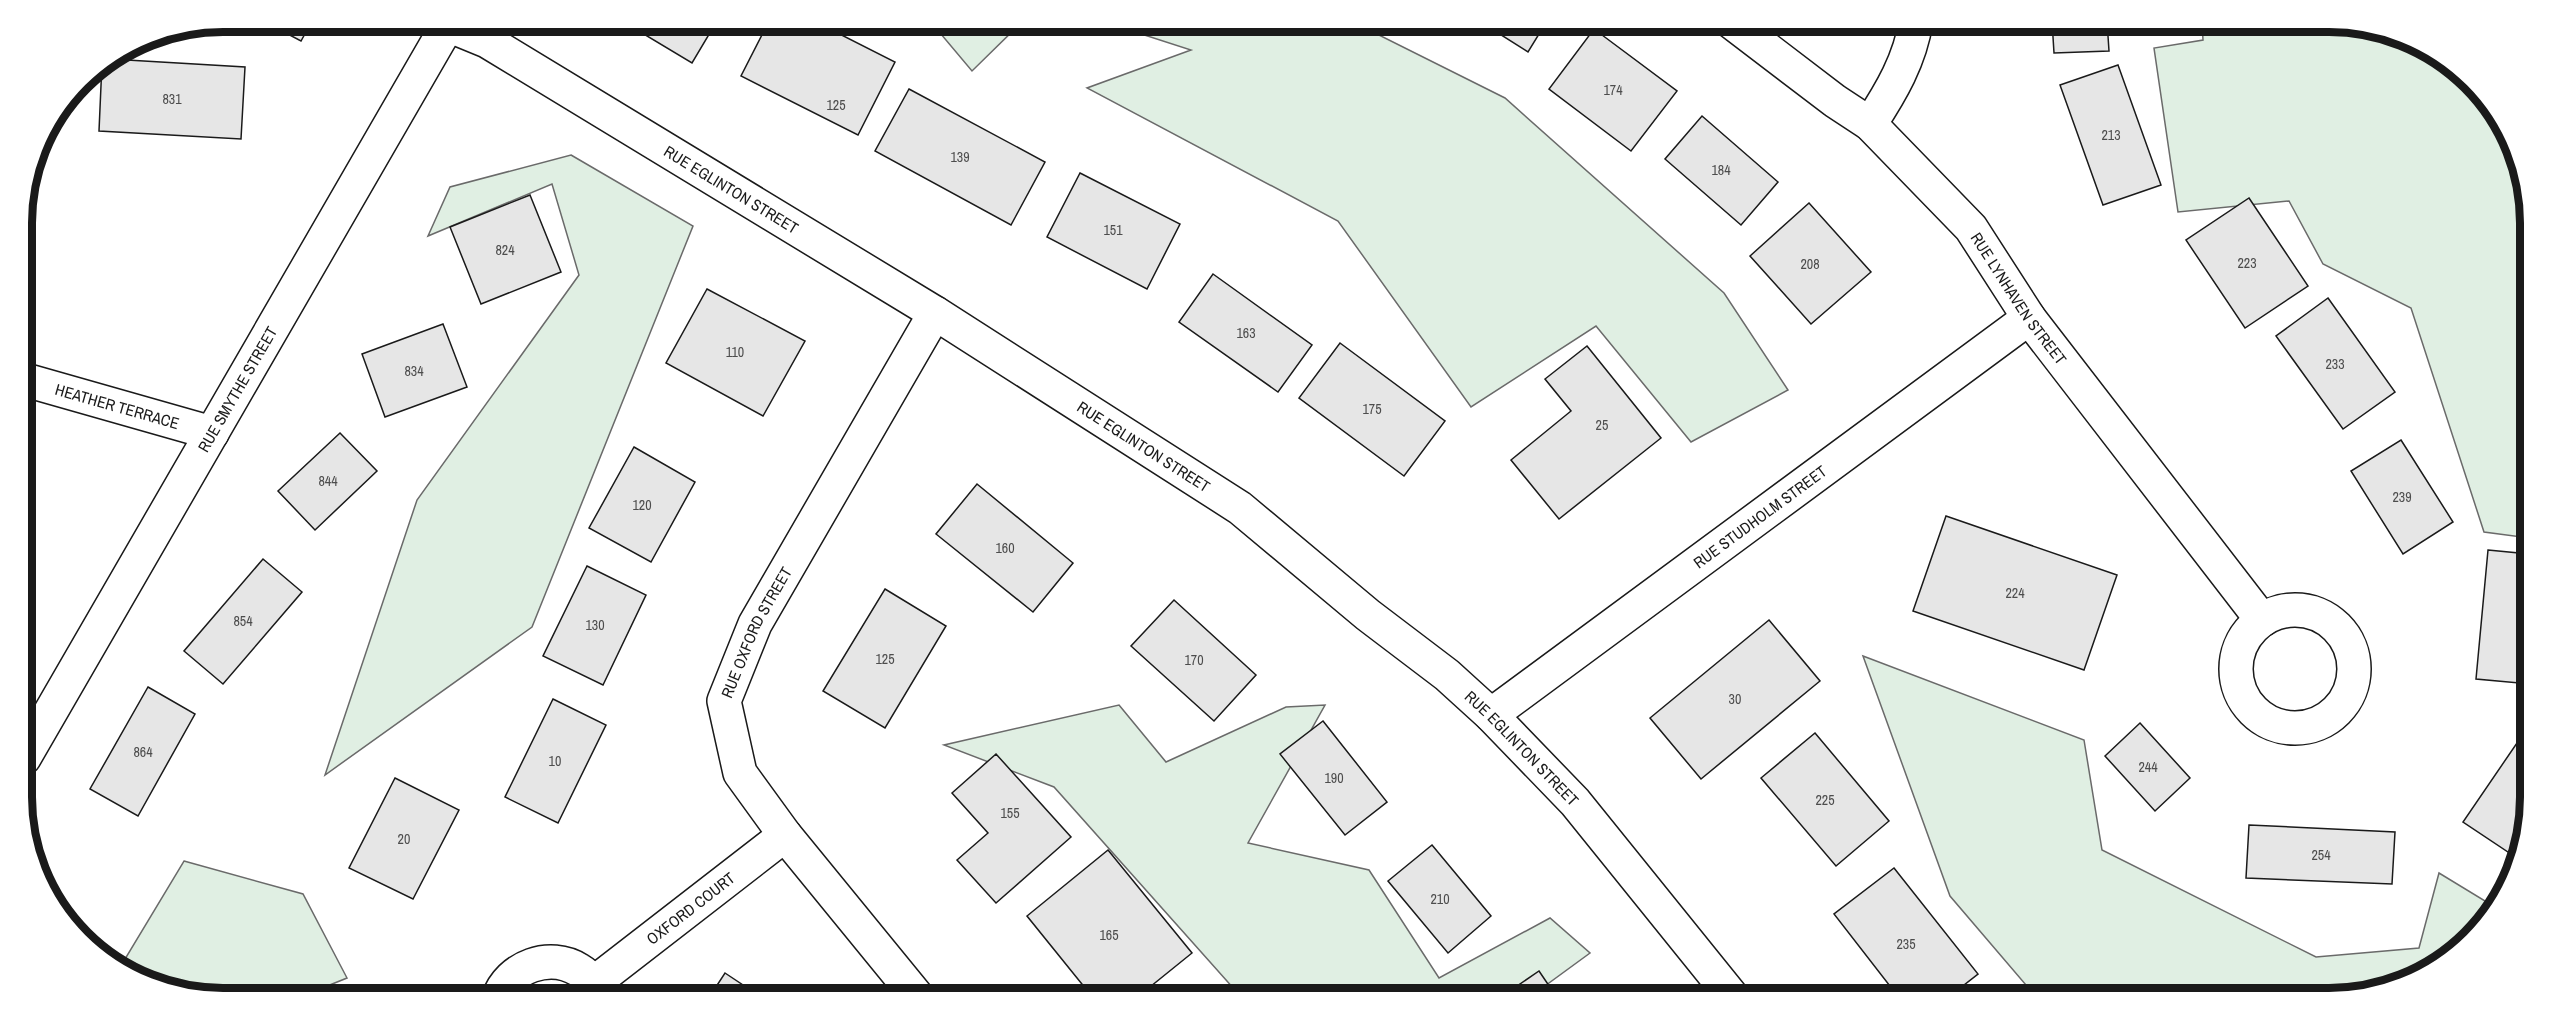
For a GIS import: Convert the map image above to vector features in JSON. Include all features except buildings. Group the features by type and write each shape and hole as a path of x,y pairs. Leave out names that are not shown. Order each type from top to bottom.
{"street":[{"name":"RUE SMYTHE STREET","path":"32,744 444,32"},
{"name":"RUE EGLINTON STREET","path":"469,32 487,40 935,313 1240,508 1368,615 1447,675 1491,715 1575,802 1725,988"},
{"name":"RUE LYNHAVEN STREET","path":"1744,32 1835,101 1870,124 1971,228 2029,318 2262,620"},
{"path":"1870,124 1897,82 1914,32"},
{"name":"RUE OXFORD STREET","path":"910,988 785,835 740,774 724,701 755,624 935,313"},
{"name":"RUE STUDHOLM STREET","path":"1491,715 2029,318"},
{"name":"HEATHER TERRACE","path":"32,382 212,433"},
{"name":"OXFORD COURT","path":"603,988 785,835"},
{"name":"OXFORD COURT","path":"504,988 511,977 527,966 545,962 564,963 580,971 596,988"}],"green space":[{"path":"939,32 1012,32 972,71"},
{"path":"1135,32 1373,32 1505,98 1724,293 1788,390 1691,442 1596,326 1471,407 1338,221 1087,88 1191,50"},
{"path":"2203,32 2341,32 2365,35 2413,51 2434,64 2472,97 2487,117 2500,138 2513,173 2520,223 2520,537 2484,532 2411,308 2323,264 2289,201 2178,212 2154,48 2203,40"},
{"path":"571,155 693,226 532,627 325,775 417,500 579,275 552,184 428,236 450,187"},
{"path":"1863,656 2084,740 2102,850 2316,957 2419,948 2439,873 2487,902 2472,923 2445,949 2413,969 2365,985 2341,988 2029,988 1950,896"},
{"path":"1119,705 1166,762 1286,707 1325,705 1248,843 1369,870 1439,978 1550,918 1590,953 1542,988 1233,988 1054,787 944,745"},
{"path":"184,861 303,894 347,978 322,988 198,987 161,978 124,960"}]}
